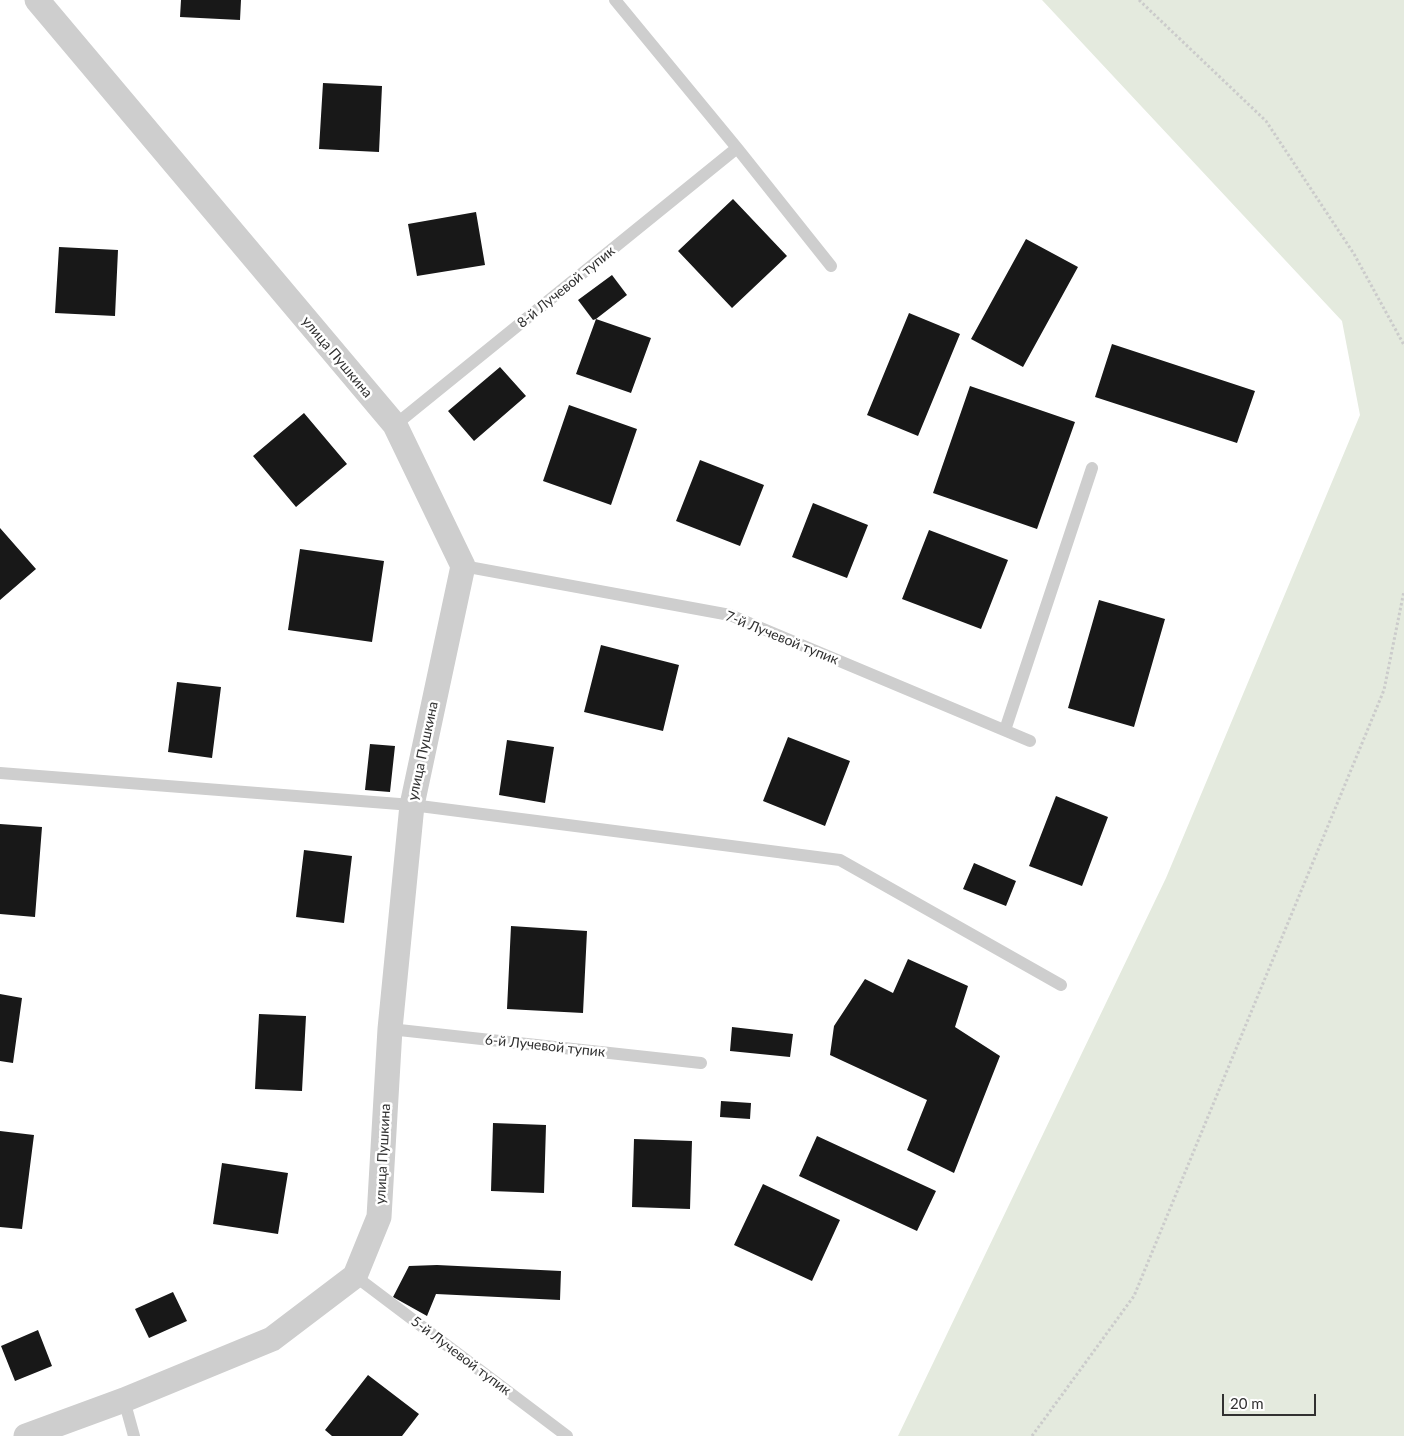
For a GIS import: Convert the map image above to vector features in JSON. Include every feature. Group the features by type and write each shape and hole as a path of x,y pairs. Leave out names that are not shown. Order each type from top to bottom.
{"street":[{"name":"улица Пушкина","path":"37,0 395,425 463,566 412,805 390,1028 379,1217 355,1276"},
{"path":"26,1436 124,1400 272,1339 355,1276"}],"lane":[{"path":"615,0 831,266"},
{"name":"8-й Лучевой тупик","path":"395,425 737,148"},
{"path":"1005,730 1092,468"},
{"name":"7-й Лучевой тупик","path":"463,566 730,615 1030,741"},
{"path":"0,773 412,805 840,860 1061,985"},
{"name":"6-й Лучевой тупик","path":"390,1028 701,1063"},
{"name":"5-й Лучевой тупик","path":"355,1276 567,1436"},
{"path":"124,1400 134,1436"}],"path":[{"path":"1139,0 1266,121 1354,254 1404,345"},
{"path":"1032,1436 1134,1296 1384,690 1404,591"}],"shaded area":[{"path":"1042,0 1404,0 1404,1436 898,1436 1166,878 1360,415 1342,321"}],"building":[{"path":"181,0 241,0 240,20 180,17"},
{"path":"323,83 382,86 379,152 319,149"},
{"path":"733,199 787,256 732,308 678,251"},
{"path":"476,212 485,265 417,276 408,224"},
{"path":"1026,239 1078,267 1023,367 971,339"},
{"path":"59,247 118,250 115,316 55,313"},
{"path":"612,275 627,295 593,320 578,300"},
{"path":"909,313 960,334 918,436 867,415"},
{"path":"596,319 651,338 631,393 576,374"},
{"path":"1112,344 1255,391 1237,443 1095,397"},
{"path":"500,367 526,396 474,441 448,411"},
{"path":"970,386 1075,422 1037,529 933,493"},
{"path":"569,405 637,429 611,505 543,481"},
{"path":"304,413 347,464 296,507 253,456"},
{"path":"700,460 764,485 740,546 676,521"},
{"path":"813,503 868,525 847,578 792,557"},
{"path":"0,528 36,569 0,600"},
{"path":"929,530 1008,560 981,629 902,599"},
{"path":"300,549 384,561 372,642 288,630"},
{"path":"1099,600 1165,619 1134,727 1068,708"},
{"path":"601,645 679,665 663,731 584,712"},
{"path":"177,682 221,687 212,758 168,752"},
{"path":"788,737 850,761 825,826 763,801"},
{"path":"507,740 554,747 545,803 499,795"},
{"path":"370,744 395,746 390,792 365,790"},
{"path":"1056,796 1108,817 1082,886 1029,866"},
{"path":"0,824 42,827 35,917 0,914"},
{"path":"304,850 352,856 344,923 296,917"},
{"path":"974,863 1016,881 1006,906 963,889"},
{"path":"511,926 587,931 583,1013 507,1009"},
{"path":"908,959 968,986 955,1027 1000,1056 954,1173 907,1150 927,1100 830,1055 834,1026 865,979 893,993"},
{"path":"0,994 22,998 13,1063 0,1061"},
{"path":"259,1014 306,1016 302,1091 255,1089"},
{"path":"732,1027 793,1034 790,1057 730,1051"},
{"path":"721,1101 751,1103 750,1119 720,1117"},
{"path":"493,1123 546,1125 544,1193 491,1191"},
{"path":"0,1131 34,1135 22,1229 0,1227"},
{"path":"817,1136 936,1191 917,1231 799,1176"},
{"path":"634,1139 692,1141 690,1209 632,1207"},
{"path":"222,1163 288,1173 278,1234 213,1224"},
{"path":"763,1184 840,1220 812,1281 734,1245"},
{"path":"437,1265 561,1271 560,1300 436,1294 427,1316 393,1297 409,1266"},
{"path":"173,1292 187,1321 149,1338 135,1309"},
{"path":"38,1330 52,1366 15,1381 1,1346"},
{"path":"368,1375 419,1414 402,1436 332,1436 325,1430"}]}
